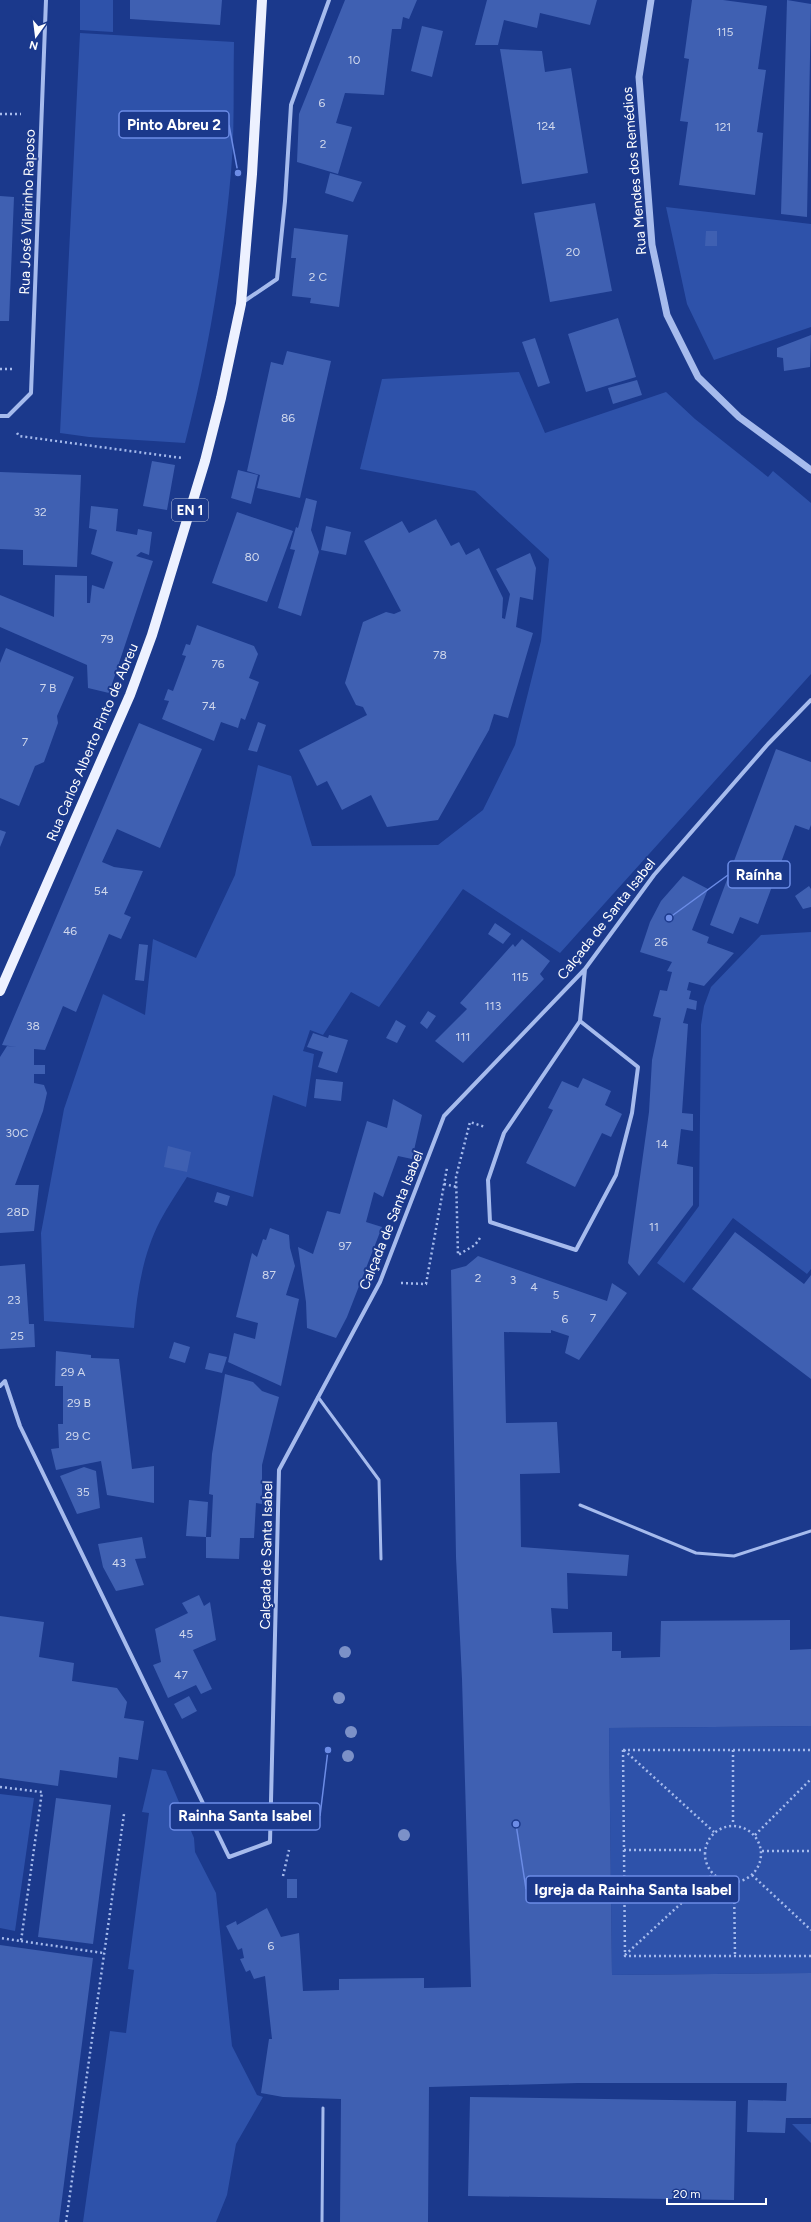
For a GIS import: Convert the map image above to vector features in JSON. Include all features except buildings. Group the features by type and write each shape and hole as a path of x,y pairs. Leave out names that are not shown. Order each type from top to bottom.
{"main road":[{"name":"Rua Carlos Alberto Pinto de Abreu","path":"0,990 142,662 200,476 221,398 241,304 252,174 262,0"}],"street":[{"name":"Rua José Vilarinho Raposo","path":"0,416 8,416 31,393 46,0"},
{"path":"241,304 277,279 285,201 291,104 329,0"},
{"name":"Rua Mendes dos Remédios","path":"651,0 639,77 652,245 666,315 698,377 739,417 811,470"},
{"name":"Calçada de Santa Isabel","path":"0,1386 5,1381 20,1426 229,1857 270,1842 279,1470 380,1282 444,1116 585,969 654,875 768,744 811,700"},
{"path":"580,1021 638,1067 632,1113 616,1176 576,1250 490,1222 488,1180 504,1133 580,1021 585,969"}],"lane":[{"path":"318,1397 379,1480 381,1559"},
{"path":"580,1505 696,1553 734,1556 811,1531"},
{"path":"322,2222 323,2108"}],"path":[{"path":"38,438 184,458"},
{"path":"470,1122 456,1177 458,1255 475,1245 490,1222"},
{"path":"380,1282 426,1284 444,1184 457,1187"},
{"path":"623,1750 811,1750"},
{"path":"623,1750 714,1832"},
{"path":"623,1750 625,1956"},
{"path":"733,1750 733,1825"},
{"path":"755,1835 811,1779"},
{"path":"0,1787 42,1792 21,1941"},
{"path":"66,2222 103,1952 124,1814"},
{"path":"733,1825 741,1826 755,1835 762,1851 761,1860 752,1875 744,1880 734,1882 719,1879 713,1874 706,1863 704,1850 707,1840 714,1832 719,1828 733,1825"},
{"path":"283,1876 289,1847"},
{"path":"624,1850 704,1850"},
{"path":"762,1851 811,1851"},
{"path":"625,1956 713,1874"},
{"path":"752,1875 811,1930"},
{"path":"734,1882 735,1956"},
{"path":"0,1938 103,1952"},
{"path":"625,1956 811,1956"}],"shaded area":[{"path":"80,0 113,0 113,32 80,30"},
{"path":"80,33 234,42 232,156 224,241 208,343 185,443 89,437 60,433"},
{"path":"666,207 811,224 811,327 714,360 687,304"},
{"path":"519,372 545,433 666,392 695,419 768,477 773,471 811,503 811,674 560,953 463,889 379,1007 351,992 323,1035 310,1030 303,1051 314,1054 306,1107 273,1095 253,1197 187,1177 160,1221 149,1247 139,1287 134,1328 44,1321 41,1233 64,1109 103,994 145,1015 153,939 196,958 235,875 258,765 291,776 312,846 438,845 483,810 515,745 541,641 549,559 475,491 360,469 382,379"},
{"path":"811,932 811,1269 807,1274 733,1218 684,1283 657,1263 699,1206 701,1025 704,1006 711,987 761,935"},
{"path":"811,1726 811,1973 612,1975 609,1728"},
{"path":"152,1769 166,1771 194,1838 195,1852 216,1893 232,2046 257,2095 263,2097 236,2144 227,2195 216,2222 83,2222 110,2031 126,2033 134,1970 128,1969 149,1813 142,1812"},
{"path":"0,1794 34,1798 15,1931 0,1928"},
{"path":"792,2124 811,2124 811,2143"}],"place":[{"name":"Pinto Abreu 2","path":"238,173"},
{"name":"Raínha","path":"669,918"},
{"name":"Rainha Santa Isabel","path":"328,1750"},
{"name":"Igreja da Rainha Santa Isabel","path":"516,1824"}]}
